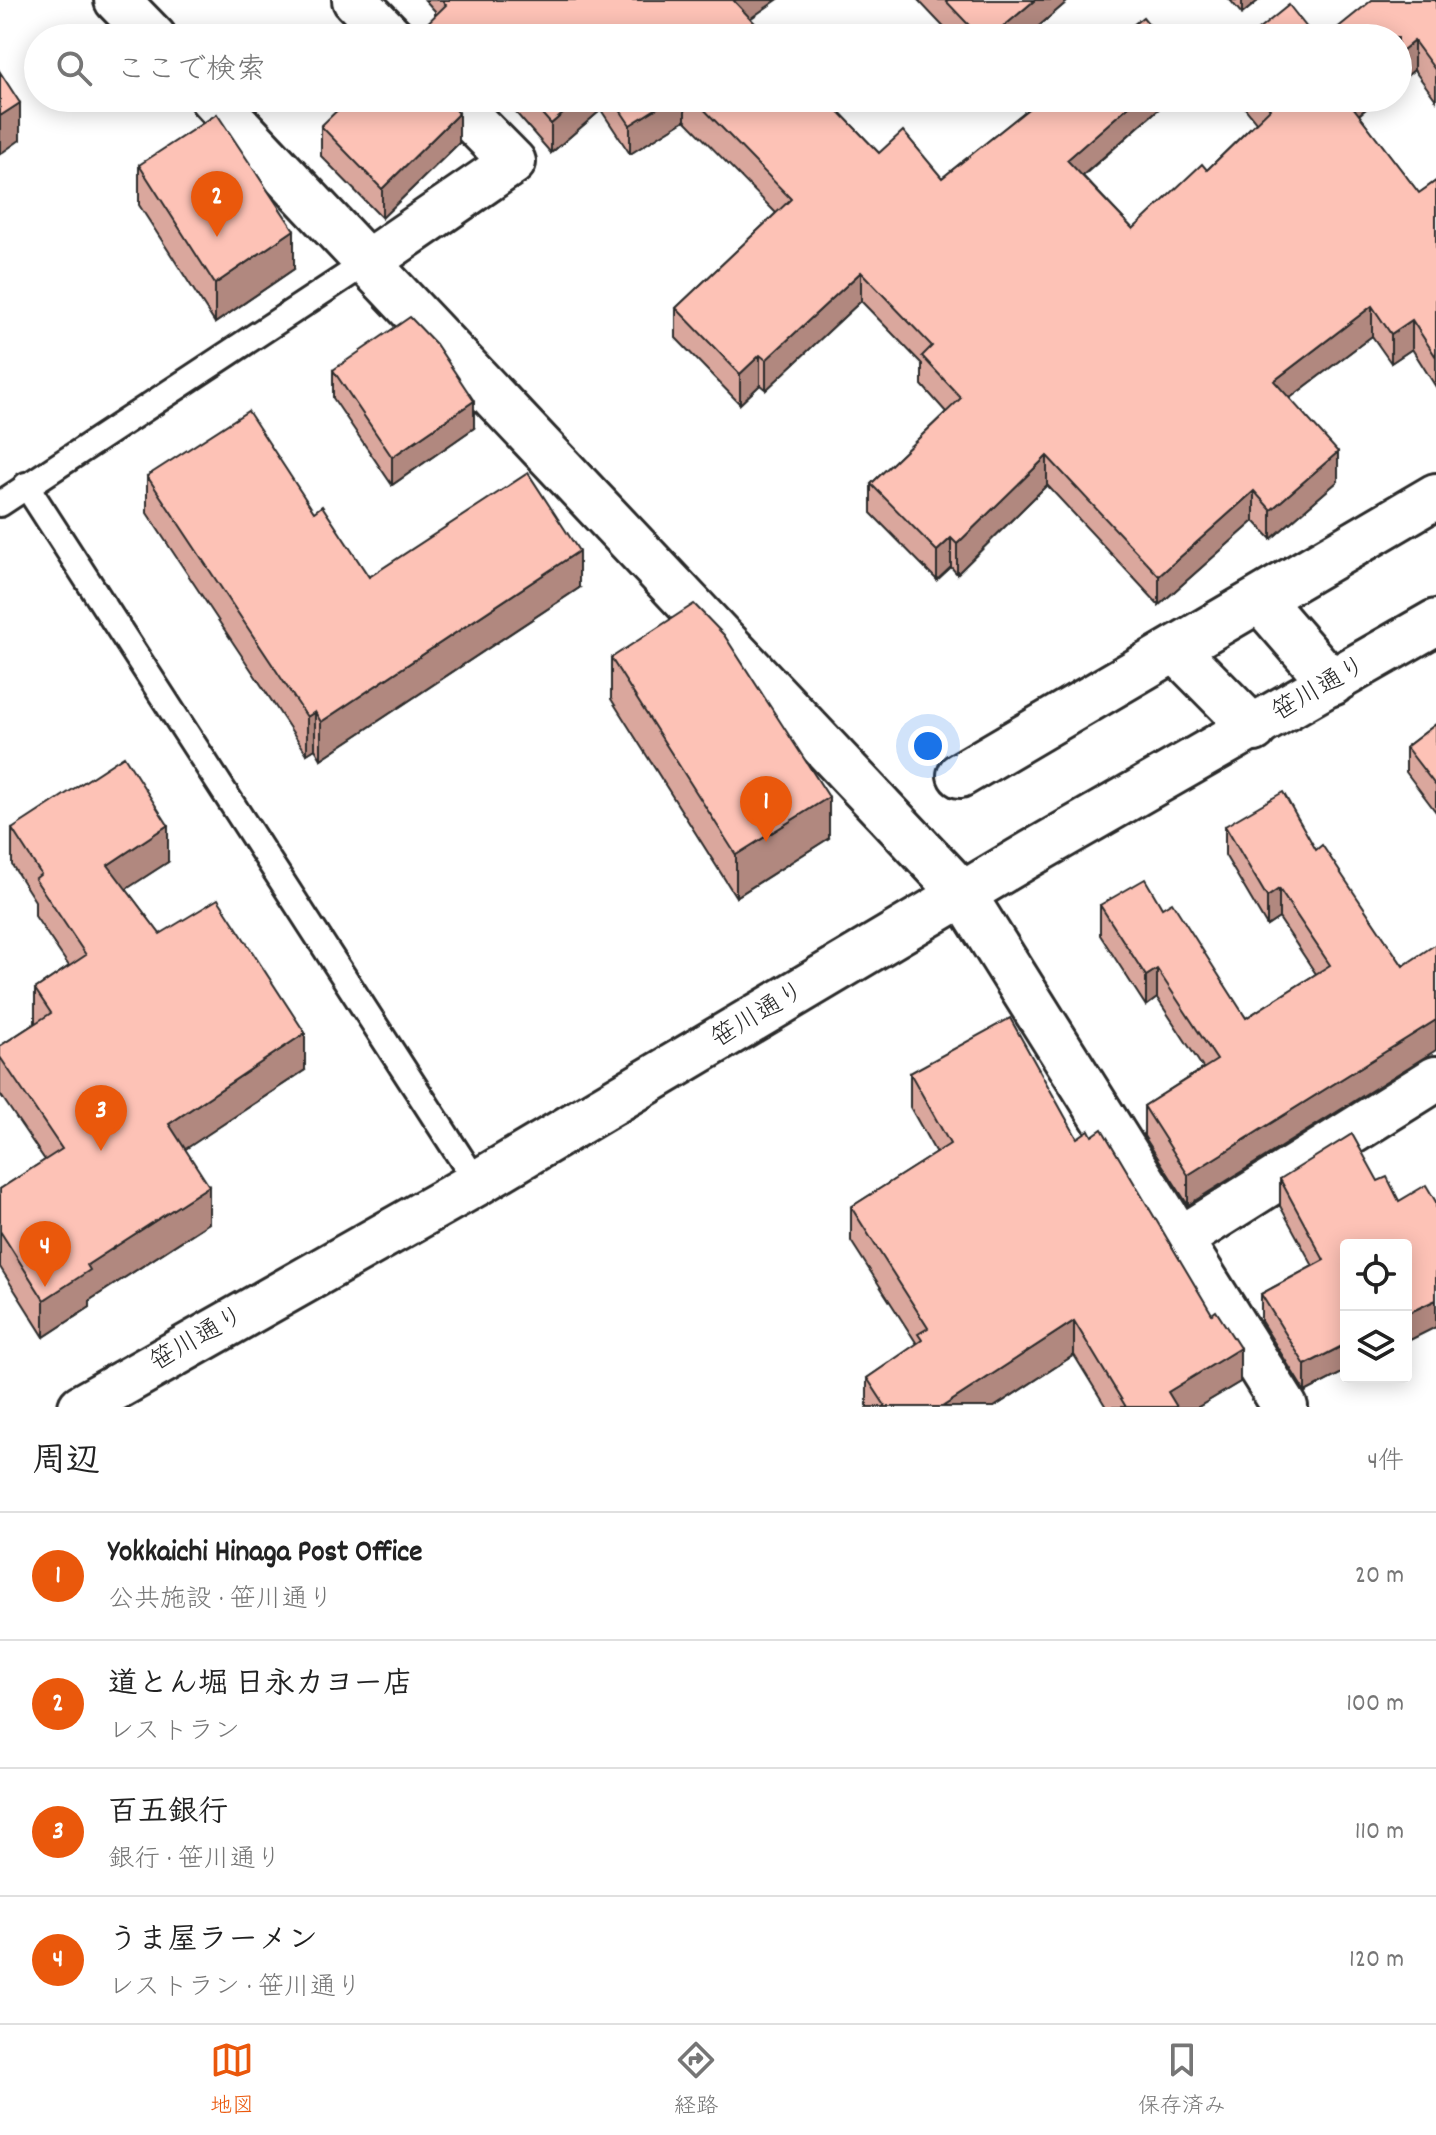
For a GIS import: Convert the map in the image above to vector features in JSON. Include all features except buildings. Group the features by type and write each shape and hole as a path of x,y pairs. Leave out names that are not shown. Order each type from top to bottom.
{"street":[{"path":"117,0 140,24"},
{"path":"355,0 378,24"},
{"path":"225,112 963,894 1285,1407"},
{"path":"369,261 513,162 464,112"},
{"path":"960,775 1436,496"},
{"path":"1260,600 1332,683"},
{"name":"笹川通り","path":"81,1407 477,1183 963,894 1436,622"},
{"path":"1176,650 1254,729"},
{"path":"1179,1240 1436,1079"}],"lane":[{"path":"0,504 369,261"},
{"path":"26,485 477,1183"}],"place":[{"name":"道とん堀 日永カヨー店","path":"217,237"},
{"name":"Yokkaichi Hinaga Post Office","path":"766,842"},
{"name":"百五銀行","path":"101,1151"},
{"name":"うま屋ラーメン","path":"45,1287"}]}
